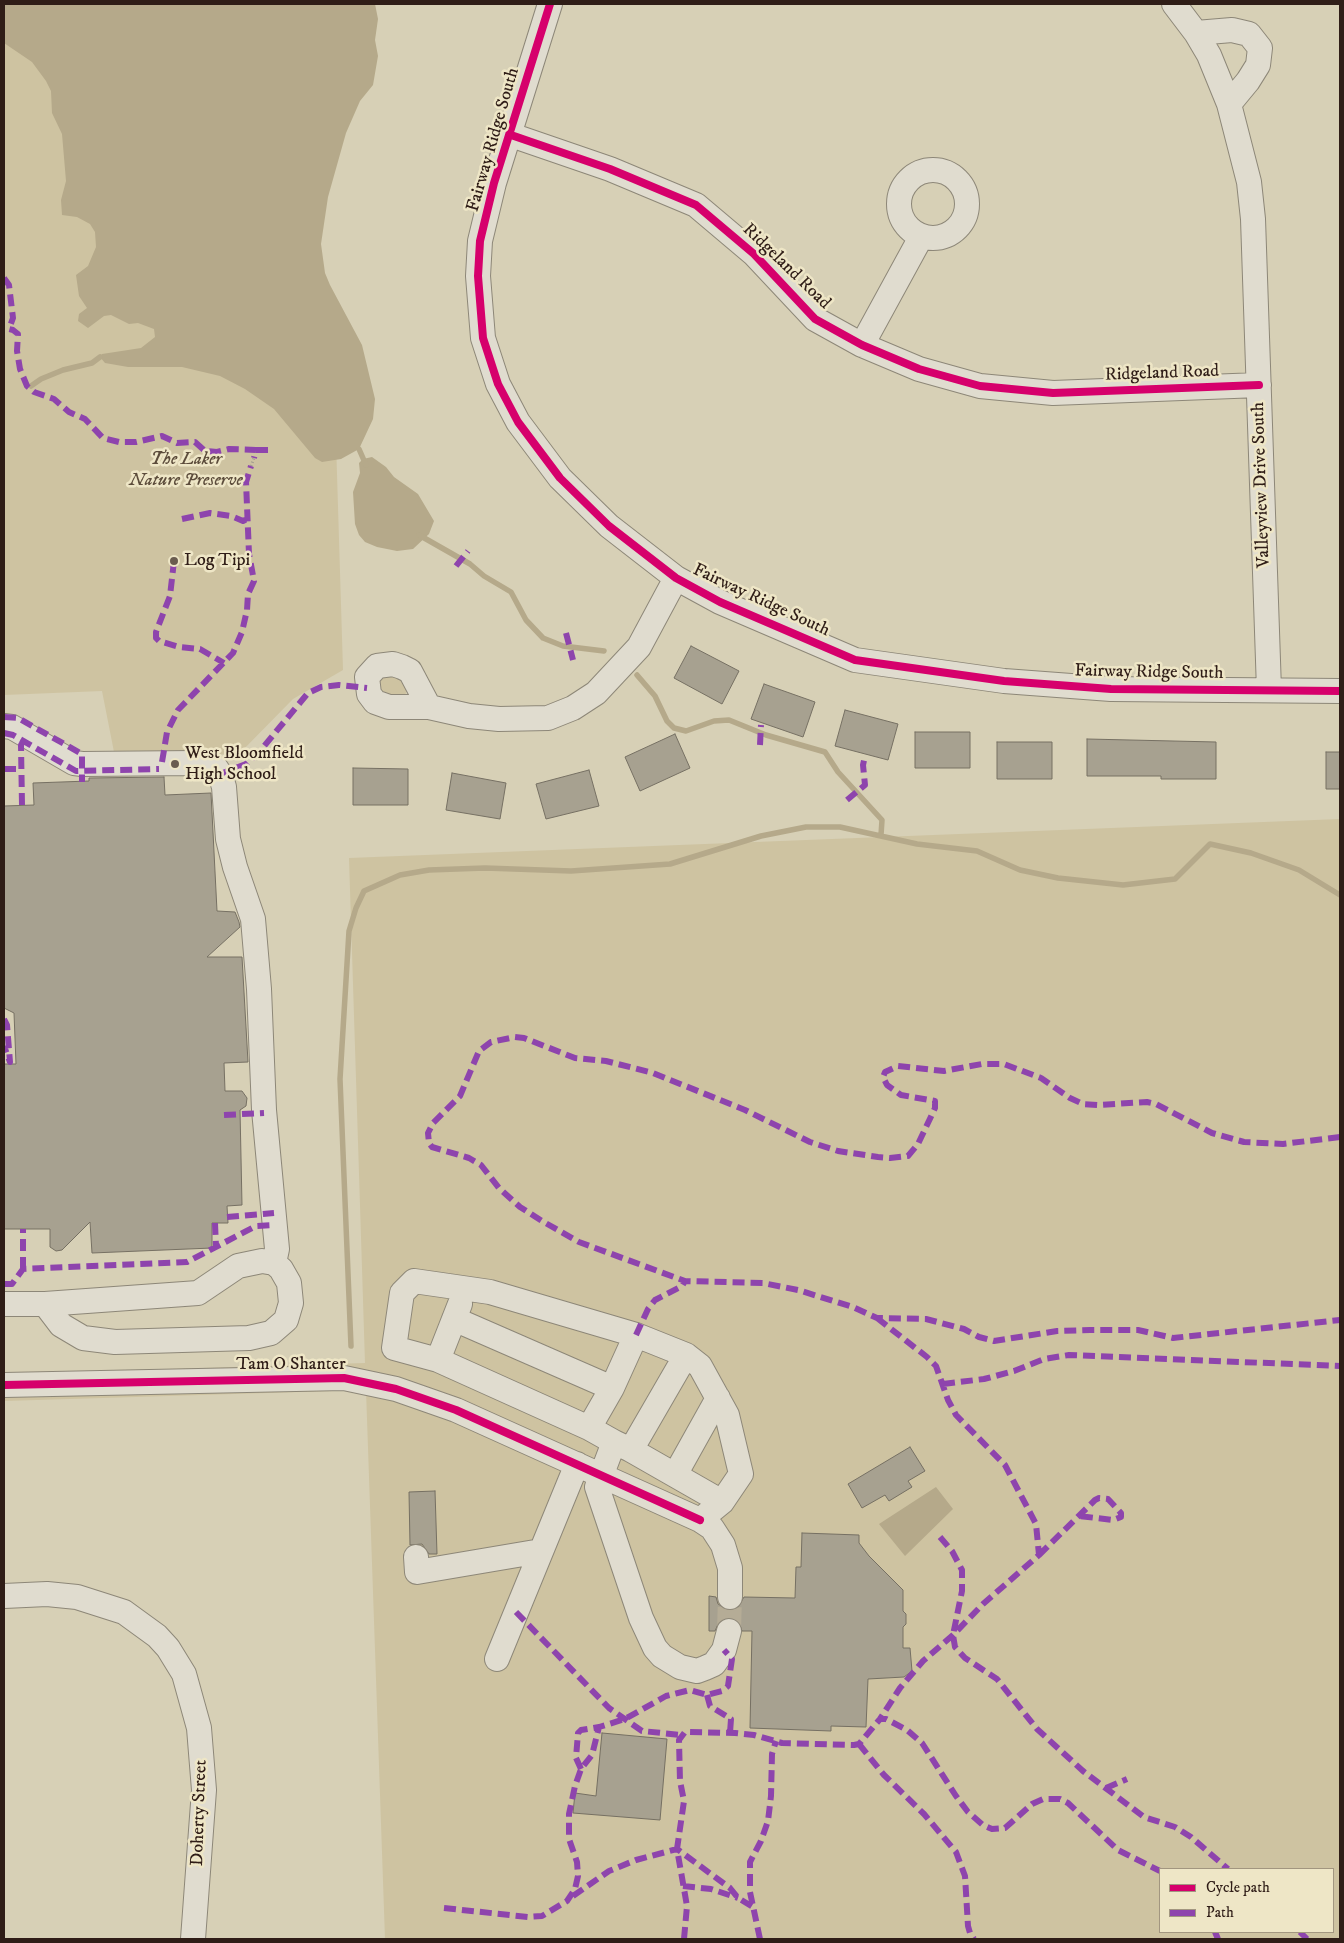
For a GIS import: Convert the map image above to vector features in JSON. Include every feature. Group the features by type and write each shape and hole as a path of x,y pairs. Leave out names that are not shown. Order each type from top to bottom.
{"street":[{"name":"Fairway Ridge South","path":"550,4 511,135 494,183 480,241 478,276 483,338 498,384 518,422 560,478 608,526 676,578 720,602 855,660 1004,682 1111,690 1340,691"},
{"name":"Valleyview Drive South","path":"1174,4 1196,33 1209,55 1229,104 1241,146 1253,219 1269,690"},
{"path":"1196,33 1232,30 1249,34 1260,48 1258,65 1248,81 1229,104"},
{"name":"Ridgeland Road","path":"511,135 610,169 696,204 754,254 815,319 862,345 919,369 980,386 1053,393 1259,385"},
{"path":"862,345 920,236"},
{"path":"429,707 469,716 499,719 548,718 573,708 596,693 639,647 676,578"},
{"path":"4,726 12,727 74,763 195,763 206,764 216,768 220,774 224,788 228,839 235,867 253,919 259,989 264,1110 277,1249 274,1263"},
{"path":"4,1304 45,1304 198,1293 238,1266 262,1261 274,1263 281,1269 289,1283 291,1303 286,1320 271,1332 249,1338 115,1342 83,1338 61,1325 45,1304"},
{"path":"700,1520 722,1502 742,1474 727,1416 700,1366 686,1355 636,1335 490,1292 414,1281 402,1292 394,1348 438,1360 589,1428 722,1502"},
{"path":"438,1360 466,1289"},
{"path":"454,1319 612,1388"},
{"path":"589,1428 612,1388 636,1335"},
{"path":"686,1355 601,1476 597,1488 641,1618 655,1648 662,1656 680,1667 697,1670 714,1664 724,1650 728,1631"},
{"name":"Tam O Shanter","path":"4,1385 344,1378 396,1389 456,1410 700,1520 712,1528 723,1545 730,1568 730,1597"},
{"path":"675,1475 718,1398"},
{"path":"497,1659 577,1464"},
{"path":"416,1557 416,1572 541,1551"},
{"name":"Doherty Street","path":"12,1595 47,1594 77,1597 124,1612 157,1636 168,1648 184,1674 199,1728 204,1790 193,1939"}],"path":[{"path":"251,466 254,458"}],"green space":[{"name":"The Laker Nature Preserve","path":"4,4 332,311 343,670 293,699 239,754 115,757 102,691 4,695"},
{"path":"391,670 408,686 405,696 401,699 379,693 379,678"},
{"path":"1340,819 1340,1939 385,1939 366,1390 4,1401 4,1374 365,1363 349,858"}],"shaded area":[{"path":"4,4 375,4 378,19 375,40 378,56 373,85 360,101 346,133 328,197 321,244 325,273 362,345 375,399 373,419 359,449 341,459 322,462 315,458 274,409 245,389 220,376 182,367 128,367 105,363 100,357 102,354 141,348 155,337 154,329 138,323 129,324 111,315 104,316 88,328 78,321 79,314 87,308 79,296 76,275 88,266 96,247 95,232 90,224 77,217 62,215 61,200 66,181 62,134 52,113 51,91 32,62 4,43"},
{"path":"372,457 386,467 394,477 418,494 434,521 429,534 413,549 397,551 377,547 365,542 359,535 355,524 353,492 360,473 359,463 363,459"},
{"path":"936,1487 953,1509 905,1556 879,1524"}],"building":[{"path":"691,646 739,671 722,704 674,678"},
{"path":"764,684 815,702 803,737 751,719"},
{"path":"845,710 898,724 888,760 835,746"},
{"path":"915,732 970,732 970,768 915,768"},
{"path":"675,734 690,768 640,791 625,757"},
{"path":"1087,739 1216,742 1216,779 1161,779 1161,776 1087,776"},
{"path":"997,742 1052,742 1052,779 997,779"},
{"path":"1326,752 1340,752 1340,789 1326,789"},
{"path":"353,768 408,769 408,805 353,805"},
{"path":"589,770 599,806 546,819 536,784"},
{"path":"452,773 506,783 500,819 446,810"},
{"path":"164,777 165,795 211,793 217,911 235,912 240,927 207,957 242,957 248,1062 224,1063 225,1091 242,1091 247,1098 246,1106 240,1110 242,1205 227,1206 228,1223 212,1223 212,1248 92,1253 90,1222 62,1250 56,1251 50,1247 50,1229 4,1229 4,1064 16,1064 14,1013 4,1008 4,806 34,805 33,783 89,781 89,778"},
{"path":"910,1447 925,1471 908,1481 912,1487 889,1501 885,1495 862,1508 848,1484"},
{"path":"435,1491 437,1554 429,1554 422,1544 410,1545 409,1492"},
{"path":"802,1533 859,1535 859,1543 869,1556 903,1590 903,1611 906,1614 906,1624 903,1627 903,1648 910,1648 912,1671 904,1677 868,1679 866,1727 831,1726 831,1731 750,1728 752,1631 742,1631 739,1622 732,1618 725,1618 719,1622 715,1631 709,1631 709,1596 716,1597 718,1604 730,1611 737,1609 744,1597 795,1598 796,1567 801,1567"},
{"path":"602,1733 667,1739 660,1820 573,1813 575,1793 596,1796"}],"waterway":[{"path":"31,386 41,379 63,370 92,363 100,357"},
{"path":"359,449 366,465"},
{"path":"419,535 470,564 484,576 511,592 526,620 543,638 563,646 604,651"},
{"path":"637,675 655,696 667,721 674,728 686,731 714,721 729,720 766,735 825,752 838,772 882,820 881,835"},
{"path":"351,1346 340,1079 349,931 356,908 364,891 400,875 429,870 485,868 571,871 670,864 761,836 806,827 840,827 917,844 977,851 1020,870 1058,878 1123,885 1175,879 1210,844 1251,853 1299,870 1340,895"}],"tunnel":[{"path":"729,1631 730,1597"}],"marked path":[{"path":"4,278 9,285 13,318 9,329 18,334 17,351 20,369 27,386 34,392 54,399 69,412 85,419 103,438 119,442 136,442 162,436 177,443 195,442 205,451 217,452 229,449 256,450 254,458"},
{"path":"256,450 270,450"},
{"path":"162,762 167,732 178,710 233,653 242,632 247,610 248,594 254,581 249,554 246,482 251,466"},
{"path":"182,519 210,513 231,516 243,521 247,519"},
{"path":"456,566 468,551"},
{"path":"174,561 170,596 156,632 156,638 159,641 179,647 200,649 224,663"},
{"path":"566,633 573,660"},
{"path":"220,774 246,764 260,751 308,693 321,687 339,685 367,688"},
{"path":"4,717 18,718 82,754 82,782"},
{"path":"760,745 761,725"},
{"path":"4,733 13,735 76,771 159,769"},
{"path":"22,805 21,745 23,741"},
{"path":"847,800 865,785 863,765 865,756"},
{"path":"4,769 21,769"},
{"path":"4,1019 7,1025 10,1062 4,1046"},
{"path":"1340,1137 1283,1144 1244,1142 1212,1133 1156,1104 1147,1102 1083,1104 1070,1098 1041,1078 1004,1064 982,1064 944,1071 898,1066 885,1072 883,1077 887,1085 901,1095 935,1101 935,1108 918,1144 908,1156 878,1157 838,1151 810,1142 745,1110 653,1073 606,1061 575,1058 524,1038 515,1037 491,1042 479,1051 460,1096 433,1123 428,1133 429,1143 432,1147 469,1158 481,1165 499,1188 520,1207 542,1221 579,1242 685,1281 763,1283 798,1290 853,1307 877,1318 926,1319 964,1329 979,1337 994,1341 1057,1331 1090,1330 1138,1330 1173,1338 1340,1320"},
{"path":"224,1115 264,1113"},
{"path":"227,1217 274,1213"},
{"path":"215,1223 216,1247"},
{"path":"4,1284 12,1284 23,1269 187,1262 256,1226 275,1225"},
{"path":"23,1229 23,1269"},
{"path":"636,1335 648,1309 655,1300 682,1286 685,1281"},
{"path":"877,1318 936,1366 948,1400 956,1415 1005,1465 1036,1524 1039,1555 983,1604 953,1635 923,1661 900,1688 880,1719"},
{"path":"943,1384 984,1379 1014,1371 1044,1359 1069,1355 1340,1366"},
{"path":"1039,1555 1095,1500 1099,1498 1108,1499 1121,1513 1121,1517 1113,1520 1079,1516"},
{"path":"940,1537 952,1551 962,1570 962,1591 953,1635 955,1647 965,1658 997,1679 1037,1729 1083,1771 1144,1817 1175,1827 1191,1837 1227,1868"},
{"path":"516,1612 609,1708 642,1731 681,1735"},
{"path":"444,1908 528,1917 542,1916 567,1901 575,1889 578,1876 577,1862 569,1839 569,1814 575,1786 581,1769 592,1755 599,1727 625,1719 666,1696 690,1690 707,1695 722,1691 728,1686 732,1659 724,1650"},
{"path":"707,1695 710,1706 731,1719 730,1733"},
{"path":"684,1939 687,1906 677,1849 684,1801 680,1781 679,1740 685,1732 754,1735 782,1743 854,1745 859,1744 880,1719 886,1719 907,1730 922,1743 956,1796 968,1812 983,1825 992,1829 1005,1828 1032,1804 1043,1799 1060,1799 1068,1803 1118,1850 1159,1870"},
{"path":"581,1769 576,1758 578,1733 581,1730 599,1727"},
{"path":"760,1939 750,1892 750,1862 761,1841 768,1821 771,1796 772,1754 776,1741"},
{"path":"859,1744 884,1775 924,1814 956,1852 965,1876 968,1926 974,1939"},
{"path":"1106,1788 1127,1779"},
{"path":"573,1896 609,1871 636,1860 677,1849 730,1888 738,1898 753,1907"},
{"path":"683,1886 711,1889 738,1898"},
{"path":"1215,1933 1218,1939"},
{"path":"1301,1933 1307,1939"}],"cycle path":[{"path":"550,4 494,183 480,241 478,276 483,338 498,384 518,422 560,478 609,526 676,578 720,602 855,660 1004,681 1111,689 1340,691"},
{"path":"511,135 610,169 696,205 754,254 815,319 862,345 919,369 980,386 1053,393 1259,385"},
{"path":"4,1385 344,1378 396,1389 456,1410 700,1520"}],"place":[{"name":"Log Tipi","path":"174,561"},
{"name":"West Bloomfield High School","path":"175,764"}]}
